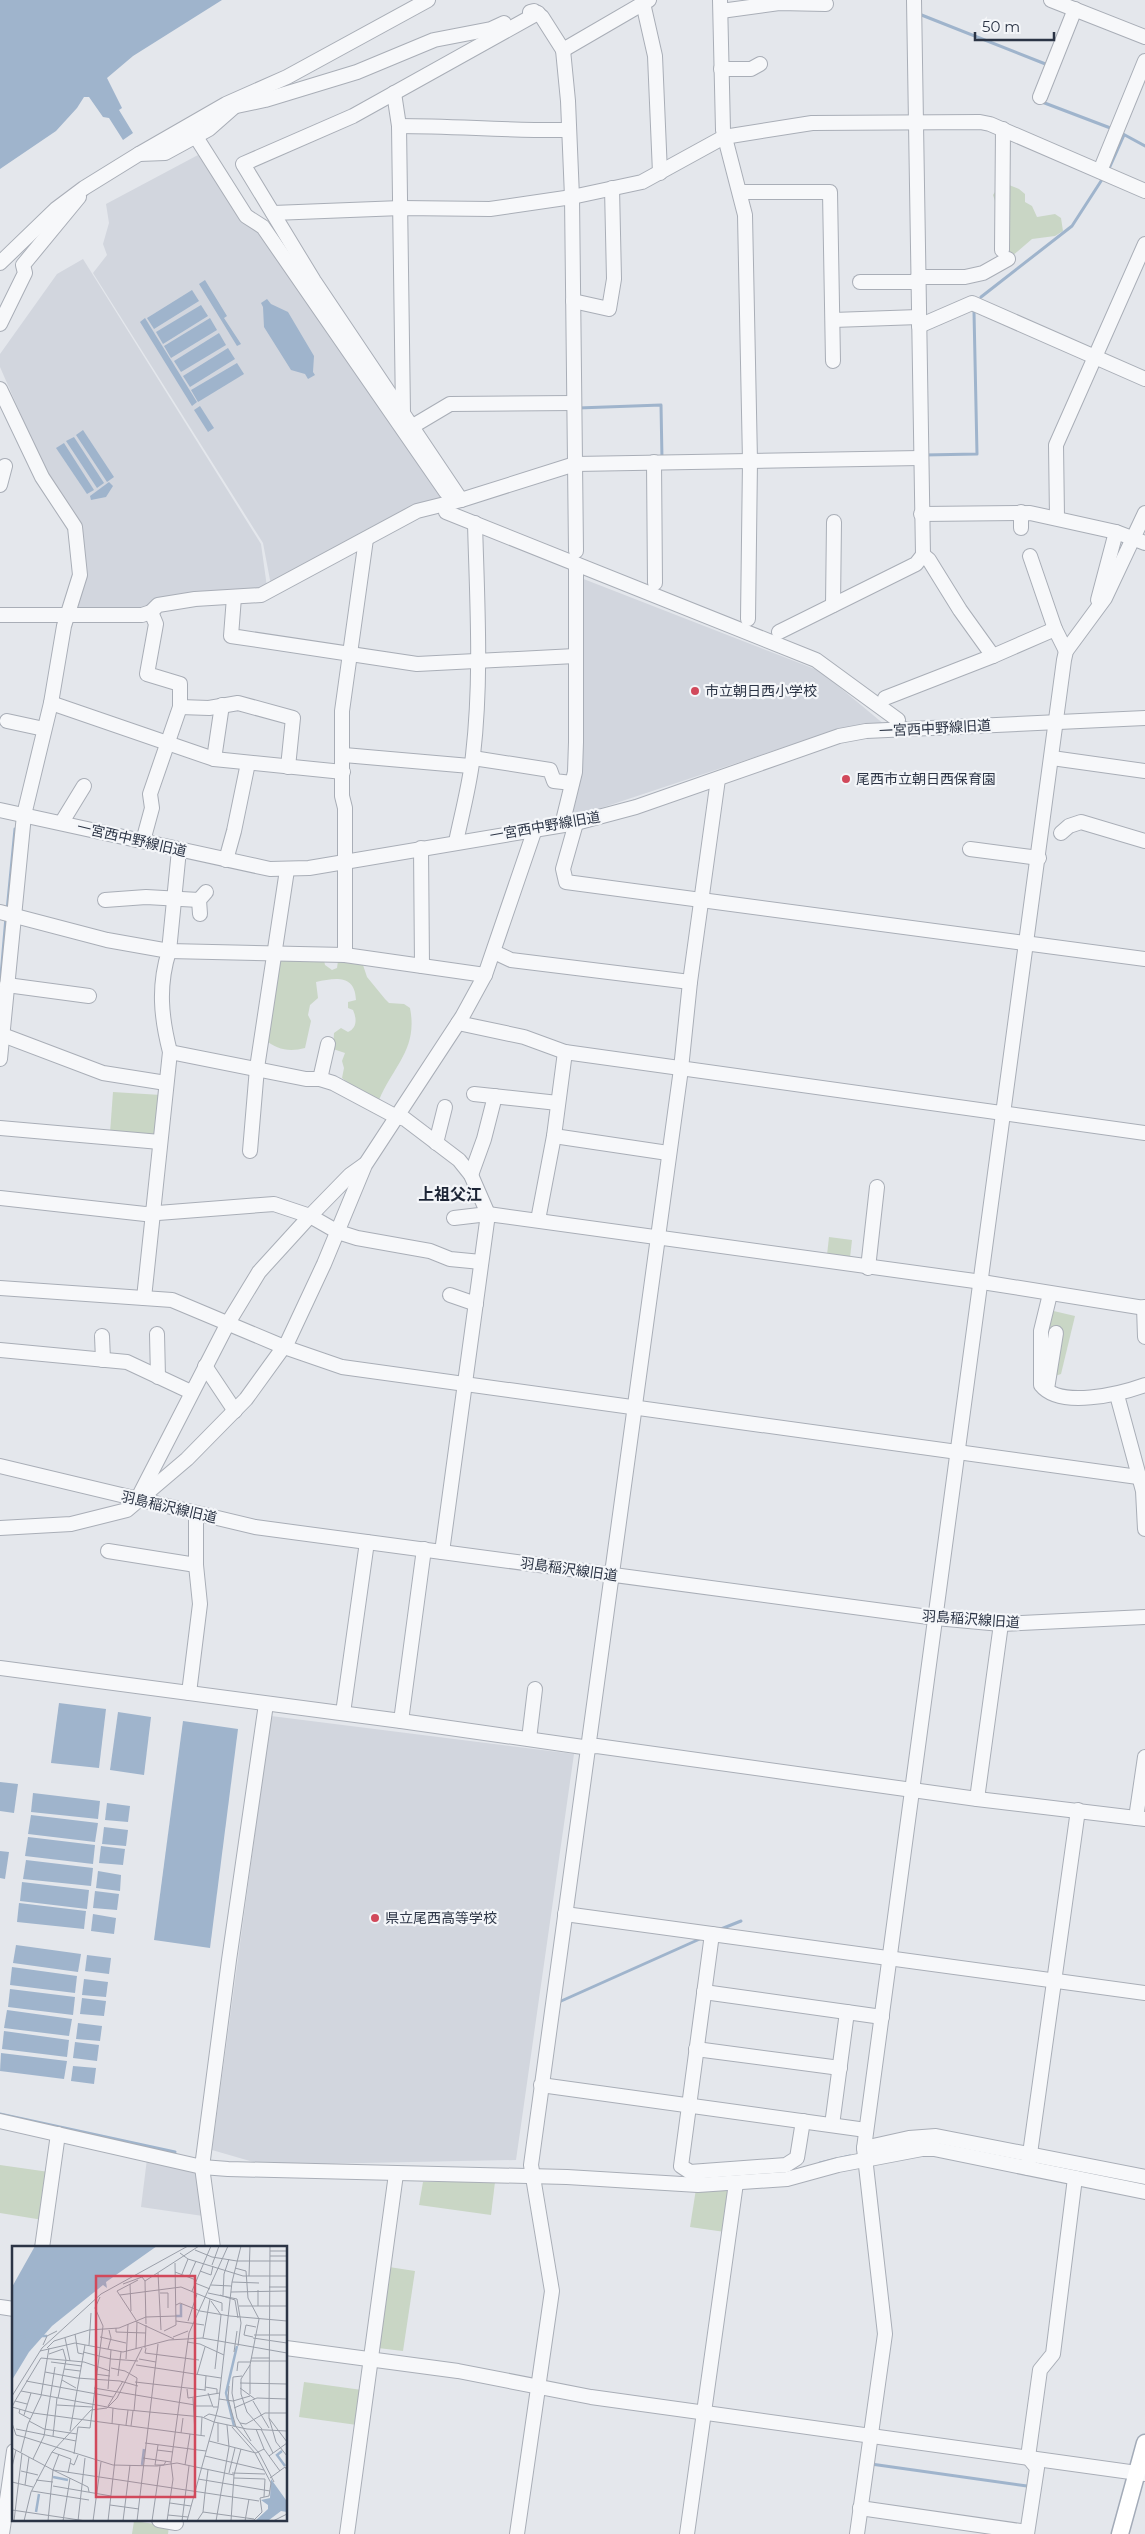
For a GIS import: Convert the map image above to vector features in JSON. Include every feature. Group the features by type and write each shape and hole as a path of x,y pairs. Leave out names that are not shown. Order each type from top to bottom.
{"main road":[{"path":"1120,2534 1141,2473 1145,2443"}],"street":[{"path":"0,263 56,209 84,188 139,154 216,109 287,77 428,0"},
{"path":"779,632 916,564 923,556 914,0"},
{"path":"1052,0 1073,6 1145,37"},
{"path":"563,50 646,2 655,56 660,173"},
{"path":"748,618 750,461 745,215 724,137 720,6 779,3 826,4"},
{"path":"1040,96 1073,6"},
{"path":"216,109 234,107 357,72 434,40 491,29 522,14 534,11 538,13 563,50 572,197 576,742 572,783 562,824"},
{"path":"453,504 413,426 314,282 243,164 353,116 538,13"},
{"path":"1100,171 1142,82 1145,61"},
{"path":"721,69 750,69 760,64"},
{"path":"394,93 400,126 403,413"},
{"path":"139,154 165,153 196,137 226,117 234,107"},
{"path":"273,212 401,208 490,209 572,197 642,182 724,137 812,123 980,122 1003,129 1145,191"},
{"path":"400,126 463,126 521,131 569,130"},
{"path":"860,282 965,277 983,273 1005,255 1003,129"},
{"path":"196,137 246,216 263,227 453,504 475,523 576,557 816,660 898,720"},
{"path":"0,324 25,272 23,265 73,206 84,188"},
{"path":"573,301 609,309 614,279 612,188"},
{"path":"740,192 830,192 833,361"},
{"path":"1057,517 1056,445 1145,244"},
{"path":"833,320 919,322 972,303 1145,379"},
{"path":"0,389 42,477 75,527 80,575 67,616 51,703 24,815 0,1059"},
{"path":"413,426 450,404 574,403"},
{"path":"0,614 67,616 142,615 151,612 158,605 265,594 418,511 453,504 575,464 920,458"},
{"path":"654,462 655,583"},
{"path":"0,486 5,466"},
{"path":"922,514 1020,512 1057,517 1140,540"},
{"path":"1020,512 1021,528"},
{"path":"1066,651 1097,613 1140,540 1145,513"},
{"path":"833,605 834,522"},
{"path":"456,842 472,762 479,660 475,523"},
{"path":"1097,613 1098,598 1116,532"},
{"path":"345,955 342,711 366,539"},
{"path":"923,556 929,560 960,610 993,656"},
{"path":"856,2534 885,2334 864,2154 866,2130 982,1282 1025,942 1058,723 1066,651 1055,628 1030,556"},
{"path":"234,597 231,636 350,652 417,664 575,656"},
{"path":"144,841 152,808 150,794 180,707 180,684 147,674 156,624 151,612"},
{"path":"885,698 993,656 1055,628"},
{"path":"51,703 214,759 343,772"},
{"path":"180,707 209,708 238,703 293,718 288,767"},
{"path":"214,759 222,705"},
{"name":"一宮西中野線旧道","path":"0,810 62,822 226,860 270,869 287,870 344,863 421,848 576,823 636,807 839,736 857,733 1145,718"},
{"path":"7,722 44,729"},
{"path":"344,755 472,762 550,770 554,781 572,783"},
{"path":"1052,758 1145,771"},
{"path":"226,860 248,763"},
{"path":"517,2534 552,2291 531,2176 541,2085 681,1069 690,982 718,779"},
{"path":"62,822 84,786"},
{"path":"1061,833 1069,826 1081,822 1145,841"},
{"path":"576,823 563,869 566,882 702,898 1145,959"},
{"path":"0,1528 71,1524 127,1510 137,1500 160,1484 235,1411 256,1386 284,1347 324,1264 365,1165 458,1023 485,975 535,829"},
{"path":"421,848 422,966"},
{"path":"970,849 1039,858"},
{"path":"144,1298 170,1052 162,1019 161,993 164,967 169,951 179,850"},
{"path":"250,1151 257,1068 287,870"},
{"path":"105,900 146,897 202,902"},
{"path":"0,912 107,940 169,951 274,955 345,955 485,975"},
{"path":"494,952 511,960 690,982"},
{"path":"7,985 89,996"},
{"path":"458,1023 524,1037 565,1052 1145,1133"},
{"path":"1,1035 103,1073 166,1083"},
{"path":"320,1079 328,1044"},
{"path":"170,1052 306,1079 320,1079 333,1083 398,1117 405,1118 459,1160 471,1175 488,1214 442,1552"},
{"path":"538,1220 554,1136 565,1052"},
{"path":"474,1094 558,1103"},
{"path":"471,1175 484,1139 495,1096"},
{"path":"436,1143 445,1107"},
{"path":"0,1128 160,1142"},
{"path":"554,1136 668,1153"},
{"path":"137,1500 228,1323 259,1272 310,1216 350,1176 365,1165"},
{"path":"868,1268 877,1187"},
{"path":"0,1198 145,1214 274,1204 310,1216 338,1232 357,1238 430,1251 450,1259 481,1262"},
{"path":"454,1218 488,1214 538,1220 868,1268 982,1282 1144,1308 1145,1337"},
{"path":"0,1288 172,1300 284,1347 342,1368 464,1382 1138,1477"},
{"path":"450,1294 476,1304"},
{"path":"1050,1294 1041,1331 1041,1385 1047,1392 1055,1395 1102,1397 1117,1395 1145,1385"},
{"path":"156,1334 158,1377"},
{"path":"1047,1392 1056,1334"},
{"path":"102,1336 103,1360"},
{"path":"0,1350 127,1362 192,1392"},
{"path":"205,1366 235,1411"},
{"path":"1117,1395 1138,1477 1144,1491 1145,1529"},
{"name":"羽島稲沢線旧道","path":"0,1466 255,1527 936,1618 1001,1624 1145,1617"},
{"path":"189,1693 200,1604 196,1565 196,1514"},
{"path":"343,1713 367,1542"},
{"path":"400,1720 424,1549"},
{"path":"108,1551 196,1565"},
{"path":"977,1798 1001,1624"},
{"path":"0,1668 400,1720 588,1748 597,1746 977,1798 1140,1818 1145,1757"},
{"path":"529,1739 535,1689"},
{"path":"213,2246 202,2167 229,1960 266,1704"},
{"path":"1028,2168 1078,1810"},
{"path":"564,1914 1145,1993"},
{"path":"712,1934 680,2166 690,2172 786,2165 797,2158 803,2121"},
{"path":"704,1992 882,2017"},
{"path":"832,2125 847,2012"},
{"path":"696,2048 840,2068"},
{"path":"541,2085 866,2130"},
{"path":"0,2121 202,2167 396,2174 531,2176 698,2184 736,2183 787,2179 909,2138 936,2136 1145,2177"},
{"path":"42,2246 58,2134"},
{"path":"864,2154 934,2149 1145,2192"},
{"path":"347,2534 396,2174"},
{"path":"860,2508 1027,2533 1037,2468 1028,2458 1040,2370 1053,2354 1075,2178"},
{"path":"687,2534 736,2183"},
{"path":"288,2348 458,2371 591,2397 1141,2473"},
{"path":"2,2534 12,2465"}],"shaded area":[{"path":"198,155 234,207 260,232 445,498 271,585 263,543 93,273 107,255 103,244 109,223 106,204"},
{"path":"83,259 261,544 267,587 149,609 81,612 77,605 79,522 45,470 0,367 0,354 57,274"},
{"path":"581,578 820,671 885,725 839,729 574,817 570,811"},
{"path":"271,1716 574,1754 516,2160 264,2165 212,2150"},
{"path":"147,2159 197,2172 203,2216 141,2207"}],"green space":[{"path":"1009,185 1025,194 1025,202 1032,206 1037,217 1055,214 1061,218 1063,231 1055,236 1032,239 1011,257 1000,256 997,207 993,195 999,186"},
{"path":"323,955 325,965 332,970 337,968 338,961 361,959 367,977 389,1003 404,1004 410,1008 412,1022 408,1046 379,1100 369,1100 342,1078 344,1068 342,1061 345,1053 333,1049 334,1033 341,1028 348,1032 355,1023 353,1010 348,1008 348,1002 356,1000 355,992 348,982 330,979 316,982 318,998 310,1005 308,1015 311,1021 305,1048 294,1050 279,1048 265,1039 277,959"},
{"path":"113,1092 161,1095 157,1141 110,1133"},
{"path":"829,1237 852,1240 850,1258 827,1255"},
{"path":"1045,1309 1075,1316 1061,1374 1049,1378"},
{"path":"0,2165 49,2172 43,2220 0,2213"},
{"path":"423,2182 495,2182 491,2215 419,2205"},
{"path":"729,2188 725,2232 690,2227 696,2189"},
{"path":"389,2267 415,2271 403,2351 378,2348"},
{"path":"304,2382 362,2390 357,2425 299,2417"},
{"path":"134,2522 169,2526 168,2534 132,2534"}],"water":[{"path":"0,0 222,0 133,56 107,78 122,108 119,110 133,133 123,140 109,118 103,117 89,97 84,97 77,108 56,131 0,169"},
{"path":"205,280 227,316 224,318 241,344 237,346 199,284"},
{"path":"192,290 199,301 154,329 147,318"},
{"path":"267,299 271,304 288,312 314,356 313,372 315,375 308,379 305,374 291,370 264,327 261,303"},
{"path":"201,305 208,316 163,344 156,332"},
{"path":"145,318 197,402 192,406 140,322"},
{"path":"210,318 217,330 171,358 164,346"},
{"path":"219,333 226,345 181,372 174,361"},
{"path":"228,348 235,359 190,387 183,376"},
{"path":"237,363 244,374 198,402 191,390"},
{"path":"200,406 214,428 208,432 194,410"},
{"path":"83,430 114,477 107,482 76,435"},
{"path":"74,437 104,483 97,488 66,441"},
{"path":"64,443 94,490 87,494 56,448"},
{"path":"109,482 113,486 106,497 91,500 90,496"},
{"path":"59,1703 106,1709 99,1768 51,1763"},
{"path":"118,1712 151,1717 144,1775 110,1770"},
{"path":"183,1721 238,1729 210,1948 154,1940"},
{"path":"0,1782 18,1784 14,1813 0,1811"},
{"path":"33,1793 100,1801 98,1819 31,1812"},
{"path":"107,1803 130,1806 128,1822 105,1820"},
{"path":"31,1815 98,1823 95,1842 28,1834"},
{"path":"104,1827 128,1830 126,1846 102,1844"},
{"path":"28,1837 95,1845 93,1864 25,1856"},
{"path":"101,1846 125,1849 123,1865 99,1863"},
{"path":"0,1851 9,1852 5,1879 0,1878"},
{"path":"26,1860 93,1868 91,1886 23,1879"},
{"path":"98,1871 121,1875 120,1891 96,1888"},
{"path":"22,1882 89,1890 87,1909 20,1901"},
{"path":"95,1891 119,1894 117,1910 93,1908"},
{"path":"19,1903 86,1911 84,1929 17,1922"},
{"path":"93,1914 116,1918 114,1934 91,1931"},
{"path":"16,1945 81,1954 78,1972 13,1963"},
{"path":"87,1955 111,1958 109,1974 85,1971"},
{"path":"12,1967 77,1976 75,1993 10,1985"},
{"path":"84,1979 108,1982 106,1997 82,1995"},
{"path":"10,1989 75,1997 73,2015 8,2007"},
{"path":"82,1998 106,2001 104,2016 80,2014"},
{"path":"7,2010 72,2019 69,2036 4,2028"},
{"path":"78,2023 102,2026 100,2041 76,2039"},
{"path":"4,2031 69,2040 67,2057 2,2049"},
{"path":"75,2042 99,2045 97,2061 73,2058"},
{"path":"1,2053 67,2061 64,2079 0,2071"},
{"path":"73,2066 96,2068 94,2084 71,2081"}],"waterway":[{"path":"919,14 1048,65"},
{"path":"1042,102 1113,129"},
{"path":"1123,134 1145,146"},
{"path":"1108,171 1124,135"},
{"path":"981,297 1072,226 1103,178"},
{"path":"924,455 977,454 974,312"},
{"path":"578,408 661,405 662,459"},
{"path":"7,911 15,829"},
{"path":"0,987 6,917"},
{"path":"721,1929 741,1921"},
{"path":"559,2002 702,1938"},
{"path":"0,2114 175,2152"},
{"path":"820,2163 850,2156"},
{"path":"871,2464 1027,2486"}],"place":[{"name":"市立朝日西小学校","path":"695,691"},
{"name":"尾西市立朝日西保育園","path":"846,779"},
{"name":"県立尾西高等学校","path":"375,1918"}],"district":[{"name":"上祖父江","path":"450,1194"}]}
